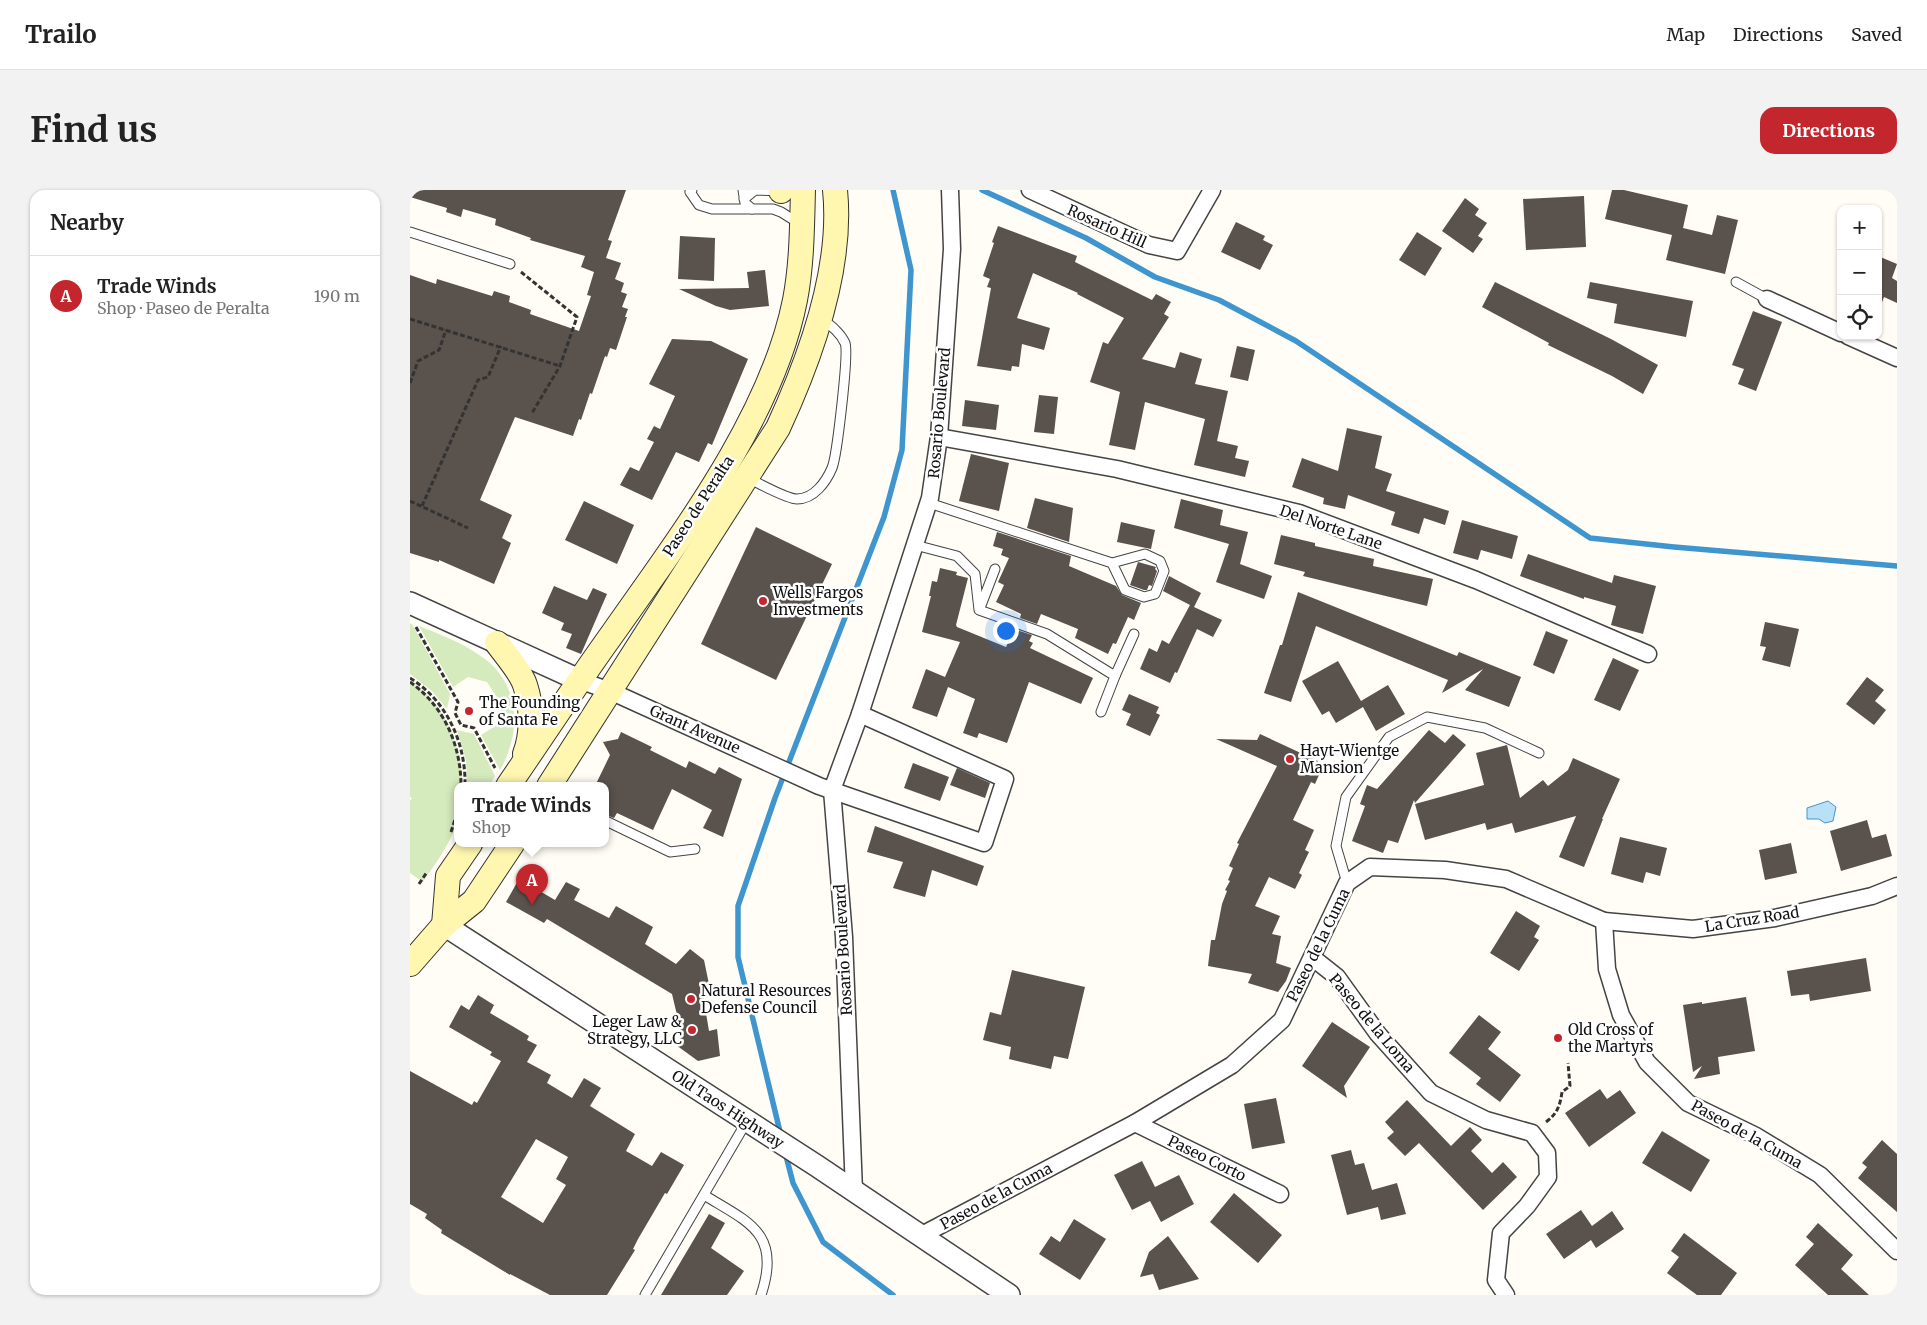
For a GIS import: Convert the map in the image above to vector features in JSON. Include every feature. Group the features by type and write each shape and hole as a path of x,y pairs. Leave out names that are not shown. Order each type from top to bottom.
{"main road":[{"name":"Paseo de Peralta","path":"509,777 693,516 753,418 781,351 796,299 802,231 803,190"},
{"name":"Paseo de Peralta","path":"552,782 748,478 778,428 795,392 820,317 832,265 837,204 835,190"},
{"path":"497,643 525,683 530,711 529,744 509,777"},
{"path":"444,925 448,876 468,847"},
{"path":"410,964 444,925 474,901 510,847"}],"street":[{"name":"Rosario Boulevard","path":"854,1191 844,937 826,788 860,714 929,503 939,438 952,249 950,190"},
{"name":"Rosario Hill","path":"1030,190 1149,245 1177,251 1212,190"},
{"path":"1767,299 1837,331"},
{"path":"1857,340 1897,358"},
{"name":"Del Norte Lane","path":"939,438 1117,469 1299,513 1476,580 1648,654"},
{"name":"Grant Avenue","path":"412,613 497,643 579,680 610,691 826,788 984,843 1004,778 860,714"},
{"name":"Paseo de la Cuma","path":"920,1236 1135,1123 1232,1065 1282,1020 1347,884 1370,867 1445,870 1506,879 1604,921 1607,969 1621,1015 1646,1062 1688,1103 1756,1136 1820,1175 1897,1251"},
{"name":"La Cruz Road","path":"1604,921 1693,929 1775,918 1872,896 1897,886"},
{"name":"Old Taos Highway","path":"444,925 817,1166 1009,1295"},
{"name":"Paseo de la Loma","path":"1313,958 1337,977 1378,1034 1431,1093 1486,1120 1532,1133 1547,1153 1548,1177 1527,1206 1502,1233 1496,1280 1506,1295"},
{"name":"Paseo Corto","path":"1135,1123 1280,1194"}],"lane":[{"path":"692,190 690,192 700,205 712,209 773,209 797,222 802,231"},
{"path":"752,209 745,203 743,194 755,190 786,190"},
{"path":"410,232 510,264"},
{"path":"1736,282 1767,299"},
{"path":"748,478 796,499 810,496 823,484 833,466 846,365 846,344 840,334 820,317"},
{"path":"929,503 1112,563 1145,554 1160,561 1164,571 1155,594 1144,597 1125,590 1112,563"},
{"path":"915,545 957,556 975,574 979,610"},
{"path":"979,610 995,569"},
{"path":"979,610 1047,634 1115,676"},
{"path":"1101,712 1134,634"},
{"path":"1347,884 1336,846 1346,797 1389,737 1427,717 1485,728 1539,753"},
{"path":"609,822 670,852 695,849"},
{"path":"645,1295 704,1195 751,1123"},
{"path":"704,1195 750,1224 762,1239 767,1262 767,1275 761,1295"}],"path":[{"path":"510,264 577,317 560,366 532,413"},
{"path":"410,319 560,366"},
{"path":"410,384 418,361 438,350 446,330"},
{"path":"422,506 478,380 488,377 501,346"},
{"path":"410,501 468,528"},
{"path":"412,613 458,702 455,713 461,725 474,728 509,777"},
{"path":"410,678 426,689 436,700 450,723 462,753 465,782"},
{"path":"410,682 434,705 452,734 459,763 461,782"},
{"path":"450,723 458,719"},
{"path":"1554,1116 1560,1107 1562,1092 1570,1086 1568,1063"}],"green space":[{"path":"410,623 450,694 447,709 432,691 410,674"},
{"path":"419,626 453,640 485,659 497,670 505,683 511,696 514,726 512,741 500,770 481,735 497,725 501,704 487,682 468,677 453,687"},
{"path":"410,681 433,701 449,727 459,756 462,782 454,782 453,832 444,850 423,882 410,873 410,801 412,798 410,797"},
{"path":"457,730 474,734 495,776 491,782 467,782 466,760"}],"water":[{"path":"1828,801 1836,807 1833,821 1825,823 1819,819 1807,819 1807,808"}],"building":[{"path":"410,190 626,190 608,240 612,241 606,258 621,263 615,279 624,283 621,292 627,294 622,307 628,309 625,317 627,317 616,350 610,348 607,357 605,356 592,394 590,393 581,420 579,419 573,436 515,417 480,500 512,515 502,538 511,543 494,584 439,560 439,562 410,553 410,275 436,284 437,279 492,296 494,291 510,296 509,302 531,310 530,314 579,331 591,296 587,295 594,272 581,267 585,256 530,240 531,238 495,225 496,219 463,209 461,217 446,212 447,208 410,197"},
{"path":"1612,190 1624,190 1688,205 1683,228 1712,235 1717,215 1738,220 1725,274 1666,260 1672,235 1605,219"},
{"path":"1584,196 1586,247 1526,250 1523,199"},
{"path":"1465,198 1479,209 1475,215 1487,223 1478,236 1483,239 1473,253 1442,231"},
{"path":"1236,222 1265,236 1263,240 1273,245 1260,270 1221,252"},
{"path":"998,226 1077,256 1075,262 1152,300 1156,294 1171,302 1164,314 1169,317 1142,359 1175,368 1180,352 1202,359 1195,384 1228,391 1217,441 1238,446 1235,458 1249,461 1245,477 1194,465 1205,419 1145,402 1135,450 1109,445 1120,392 1090,382 1103,342 1108,344 1124,318 1078,293 1033,273 1017,318 1050,328 1044,350 1022,344 1019,367 1012,366 1011,371 977,366 991,288 987,287 990,279 983,276"},
{"path":"1417,232 1442,248 1425,276 1399,260"},
{"path":"680,236 715,238 714,281 678,279"},
{"path":"1882,258 1897,264 1892,278 1897,281 1897,303 1884,297 1882,302"},
{"path":"765,270 769,306 730,310 716,306 679,289 749,288 747,272"},
{"path":"1495,282 1611,339 1658,365 1643,394 1612,376 1548,345 1549,343 1482,307"},
{"path":"1590,282 1693,301 1686,337 1614,323 1617,304 1587,298"},
{"path":"1753,311 1782,322 1756,391 1738,384 1744,369 1732,365"},
{"path":"672,339 711,341 748,359 712,445 708,443 699,462 676,452 652,500 620,485 630,467 639,471 654,442 647,439 654,426 660,429 675,396 649,384"},
{"path":"1237,346 1255,350 1248,381 1230,377"},
{"path":"1039,395 1058,397 1054,434 1034,432"},
{"path":"965,400 999,405 996,430 962,426"},
{"path":"1347,428 1382,436 1375,468 1392,474 1386,491 1449,511 1445,525 1424,518 1419,534 1391,525 1395,512 1348,495 1345,509 1323,504 1324,498 1292,487 1302,458 1338,471"},
{"path":"971,454 1009,463 999,511 959,501"},
{"path":"1035,498 1073,508 1069,542 1027,528"},
{"path":"1181,499 1223,510 1220,525 1248,532 1240,564 1272,576 1264,599 1216,582 1229,544 1174,528"},
{"path":"584,501 634,525 617,564 565,540"},
{"path":"1462,520 1518,536 1512,559 1481,550 1478,560 1453,553"},
{"path":"1121,522 1155,530 1151,549 1117,542"},
{"path":"756,527 832,564 776,680 701,644"},
{"path":"997,532 1071,556 1069,566 1116,586 1122,595 1141,603 1134,620 1128,617 1116,644 1113,643 1108,654 1075,638 1078,629 1041,614 1037,624 1020,618 1021,614 996,602 1004,585 998,582 1009,558 1001,555 1003,549 993,546"},
{"path":"1281,535 1315,543 1315,546 1374,559 1373,566 1433,579 1427,606 1303,576 1305,572 1274,564"},
{"path":"1528,554 1612,583 1614,575 1656,586 1643,634 1611,625 1616,606 1584,597 1584,599 1520,576"},
{"path":"1138,562 1156,567 1157,571 1152,586 1149,585 1147,590 1130,585"},
{"path":"940,568 957,572 956,575 968,578 957,627 1006,647 1014,629 1032,635 1029,641 1033,643 1030,648 1093,678 1081,704 1029,682 1007,743 979,733 977,738 963,733 975,699 948,687 937,717 912,708 926,669 945,677 960,642 922,632 931,596 929,596 932,581 937,582"},
{"path":"1169,576 1201,593 1194,607 1222,620 1213,637 1197,629 1177,673 1175,672 1170,683 1140,669 1149,648 1157,652 1162,640 1169,644 1190,605 1163,591"},
{"path":"554,586 587,600 593,588 607,594 581,654 566,648 572,634 561,630 564,623 542,613"},
{"path":"1298,592 1457,656 1459,652 1521,677 1509,707 1465,690 1483,669 1442,693 1448,680 1316,626 1291,702 1264,693 1280,645 1282,645"},
{"path":"1765,622 1799,629 1790,667 1762,660 1766,647 1760,646"},
{"path":"1546,631 1568,640 1554,674 1533,665"},
{"path":"1613,658 1639,670 1620,711 1594,700"},
{"path":"1338,661 1361,701 1388,685 1405,714 1376,731 1363,707 1336,723 1329,711 1322,715 1302,681"},
{"path":"1867,677 1884,690 1875,701 1886,710 1874,725 1846,704"},
{"path":"1129,694 1159,707 1156,713 1160,715 1150,736 1126,725 1131,714 1122,710"},
{"path":"1429,730 1445,743 1453,734 1466,745 1415,803 1414,800 1398,843 1388,840 1383,853 1352,841 1365,806 1360,804 1367,785 1377,789"},
{"path":"621,732 652,747 650,750 686,768 689,761 715,774 719,767 742,779 723,837 703,828 712,810 672,789 653,830 617,813 614,818 609,816 609,782 597,782 610,755 603,742 618,739"},
{"path":"1260,734 1318,761 1317,765 1322,768 1315,784 1311,782 1293,820 1314,830 1305,850 1309,852 1299,873 1302,875 1295,889 1269,877 1255,906 1280,916 1272,934 1281,936 1276,963 1291,968 1286,981 1278,992 1248,983 1252,974 1208,966 1211,940 1215,940 1222,904 1227,891 1225,890 1230,881 1228,880 1233,868 1229,866 1239,844 1237,843 1277,766 1216,739 1257,740"},
{"path":"1507,745 1520,798 1543,780 1548,786 1568,770 1573,758 1620,779 1602,819 1584,867 1559,857 1576,816 1515,833 1512,823 1487,830 1485,823 1425,840 1415,804 1484,785 1476,753"},
{"path":"913,763 949,777 940,801 904,788"},
{"path":"957,768 990,783 985,798 950,785"},
{"path":"1867,820 1872,838 1886,834 1892,856 1841,871 1830,831"},
{"path":"875,826 984,866 977,886 932,870 925,897 893,888 903,862 867,852"},
{"path":"1620,837 1667,848 1660,876 1646,872 1643,883 1611,874"},
{"path":"1791,843 1797,873 1765,880 1759,850"},
{"path":"519,879 555,900 566,882 580,889 574,900 609,918 616,906 653,927 645,944 676,964 690,949 704,960 710,989 702,989 709,1031 717,1029 720,1056 698,1061 676,1045 682,1036 672,994 547,919 544,923 506,902"},
{"path":"1516,911 1540,926 1534,937 1539,940 1519,971 1490,953"},
{"path":"1866,958 1871,991 1810,1001 1809,994 1791,996 1787,971"},
{"path":"1012,970 1085,987 1068,1059 1054,1056 1051,1069 1009,1059 1011,1047 983,1040 990,1012 1001,1015"},
{"path":"478,995 494,1005 490,1013 529,1036 527,1040 537,1045 527,1062 551,1075 547,1083 572,1098 584,1078 601,1088 590,1106 635,1134 626,1151 652,1166 661,1152 684,1165 667,1194 665,1193 638,1239 633,1249 635,1250 607,1295 550,1295 510,1275 441,1233 442,1230 425,1218 427,1214 410,1204 410,1071 472,1105 474,1101 477,1103 501,1061 490,1055 492,1052 449,1027 461,1005 469,1010","holes":["536,1139 568,1157 556,1179 566,1185 543,1223 501,1197"]},
{"path":"1746,997 1755,1051 1718,1057 1720,1074 1694,1079 1702,1066 1693,1072 1683,1005"},
{"path":"1479,1015 1501,1032 1488,1049 1521,1075 1500,1102 1476,1084 1481,1078 1449,1053"},
{"path":"1332,1022 1370,1047 1344,1086 1347,1098 1302,1066"},
{"path":"1600,1089 1607,1099 1620,1090 1636,1113 1589,1147 1565,1113"},
{"path":"1276,1098 1285,1143 1252,1149 1244,1104"},
{"path":"1407,1100 1451,1146 1470,1127 1482,1140 1471,1151 1492,1173 1503,1162 1517,1177 1483,1210 1419,1143 1405,1156 1387,1138 1394,1132 1385,1122"},
{"path":"1662,1131 1710,1160 1691,1192 1642,1163"},
{"path":"1882,1140 1897,1154 1897,1212 1858,1178 1867,1167 1862,1163"},
{"path":"1351,1150 1355,1165 1364,1163 1372,1190 1397,1183 1406,1214 1381,1220 1378,1207 1347,1215 1331,1155"},
{"path":"1142,1161 1155,1187 1179,1175 1194,1204 1161,1222 1150,1201 1132,1210 1114,1175"},
{"path":"1234,1193 1282,1235 1258,1263 1210,1222"},
{"path":"1581,1210 1592,1226 1612,1211 1624,1229 1596,1248 1591,1240 1564,1259 1546,1234"},
{"path":"709,1214 725,1223 711,1248 744,1271 727,1295 661,1295"},
{"path":"1074,1219 1106,1239 1080,1280 1039,1254 1051,1236 1060,1242"},
{"path":"1818,1223 1853,1255 1841,1269 1869,1295 1828,1295 1795,1265 1814,1244 1806,1237"},
{"path":"1684,1233 1737,1273 1721,1295 1697,1295 1667,1273 1679,1257 1671,1251"},
{"path":"1168,1236 1199,1279 1159,1290 1153,1274 1140,1277 1149,1252"}],"waterway":[{"path":"781,1136 738,957 738,906 775,798 884,517 902,450 911,270 893,190"},
{"path":"982,190 1086,238 1155,277 1219,300 1296,341 1590,538 1897,566"},
{"path":"785,1152 793,1183 823,1242 893,1295"}],"place":[{"name":"Wells Fargos Investments","path":"763,601"},
{"name":"The Founding of Santa Fe","path":"469,711"},
{"name":"Hayt-Wientge Mansion","path":"1290,759"},
{"name":"Trade Winds","path":"532,905"},
{"name":"Natural Resources Defense Council","path":"691,999"},
{"name":"Leger Law & Strategy, LLC","path":"692,1030"},
{"name":"Old Cross of the Martyrs","path":"1558,1038"}]}
